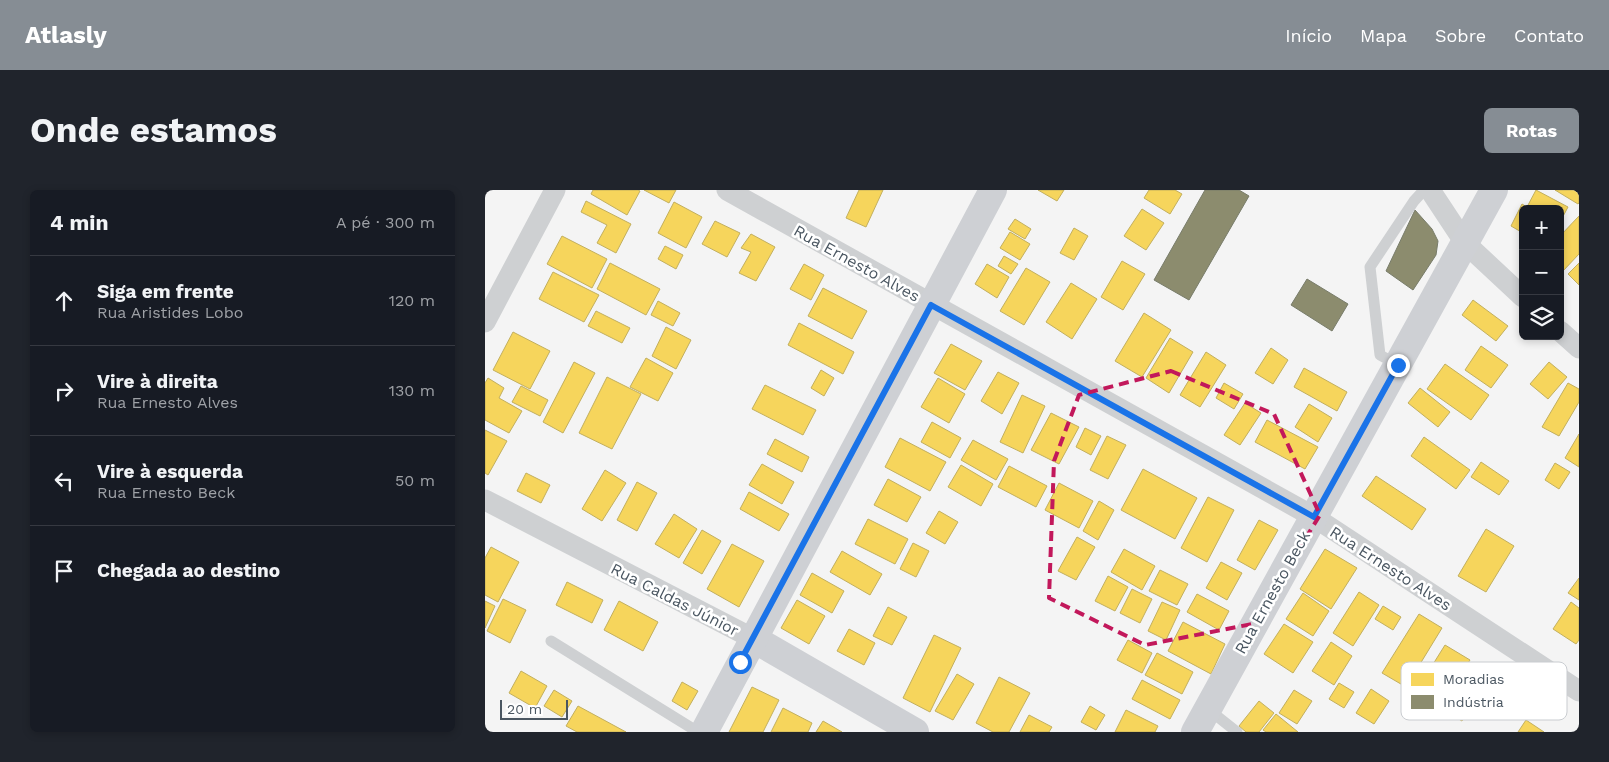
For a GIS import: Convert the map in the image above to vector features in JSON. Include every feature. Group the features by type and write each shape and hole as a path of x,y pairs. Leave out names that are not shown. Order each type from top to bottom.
{"street":[{"path":"485,322 555,190"},
{"name":"Rua Ernesto Alves","path":"727,190 1314,517 1535,662"},
{"path":"704,732 752,638 993,190"},
{"path":"1430,190 1465,243 1521,295"},
{"name":"Rua Ernesto Beck","path":"1195,732 1494,190"},
{"path":"1564,335 1579,348"},
{"name":"Rua Caldas Júnior","path":"485,500 752,638 915,732"},
{"name":"Rua Ernesto Alves","path":"1567,683 1579,691"}],"lane":[{"path":"1398,365 1380,355 1370,267 1414,201 1425,190"},
{"path":"551,641 698,732"},
{"path":"1208,709 1237,732"}],"highlighted area":[{"path":"1171,371 1274,414 1320,515 1252,624 1145,645 1049,598 1054,461 1079,395"}],"building: Moradias":[{"path":"593,190 640,191 627,215 591,194"},
{"path":"644,190 676,190 669,203"},
{"path":"859,190 883,190 866,227 846,218"},
{"path":"1038,190 1064,190 1057,201"},
{"path":"1149,190 1175,190 1182,194 1170,214 1144,198"},
{"path":"1536,190 1568,207 1564,214 1564,205 1528,205"},
{"path":"1555,190 1579,190 1579,203 1578,204"},
{"path":"586,201 631,224 616,253 597,243 607,225 581,212"},
{"path":"674,202 702,217 686,248 658,233"},
{"path":"1142,209 1164,223 1146,250 1124,236"},
{"path":"1519,210 1519,231 1511,226"},
{"path":"1579,216 1579,254 1564,270 1564,250 1564,232"},
{"path":"1015,219 1031,229 1025,239 1008,229"},
{"path":"715,221 740,233 727,257 702,244"},
{"path":"1074,228 1088,236 1074,260 1060,253"},
{"path":"1010,232 1030,244 1020,260 1000,248"},
{"path":"751,234 775,247 756,281 739,273 751,252 741,248"},
{"path":"562,236 607,259 592,288 547,264"},
{"path":"665,246 683,255 676,269 658,259"},
{"path":"1004,256 1018,264 1011,274 998,266"},
{"path":"1122,261 1145,274 1123,310 1101,297"},
{"path":"610,263 660,289 646,315 597,289"},
{"path":"1579,263 1579,285 1568,274"},
{"path":"804,264 824,275 811,300 790,289"},
{"path":"987,264 1009,277 997,298 975,284"},
{"path":"1026,268 1050,282 1024,325 1000,311"},
{"path":"553,272 599,295 584,322 539,299"},
{"path":"1071,283 1097,299 1072,339 1046,322"},
{"path":"823,288 867,311 852,339 808,316"},
{"path":"1473,300 1508,326 1496,341 1462,315"},
{"path":"658,301 680,313 673,326 651,315"},
{"path":"596,311 630,328 622,343 588,326"},
{"path":"1144,313 1171,330 1142,377 1115,361"},
{"path":"799,323 854,352 843,374 788,345"},
{"path":"666,327 691,340 676,369 652,356"},
{"path":"513,332 550,351 530,389 493,370"},
{"path":"1170,338 1193,352 1169,393 1146,378"},
{"path":"951,344 982,361 965,390 934,373"},
{"path":"1481,346 1508,365 1491,388 1465,370"},
{"path":"1271,348 1288,360 1273,384 1255,373"},
{"path":"1206,352 1226,365 1200,407 1180,395"},
{"path":"646,358 673,373 658,401 630,387"},
{"path":"574,362 595,373 563,433 543,422"},
{"path":"1549,362 1567,377 1548,399 1530,384"},
{"path":"1445,364 1489,395 1471,420 1427,389"},
{"path":"1304,368 1347,392 1337,411 1294,387"},
{"path":"821,370 834,378 824,396 811,388"},
{"path":"998,372 1019,383 1002,414 981,401"},
{"path":"607,377 641,394 612,449 579,433"},
{"path":"488,378 504,388 499,398 522,411 509,433 485,420 485,383"},
{"path":"938,378 965,394 949,423 921,407"},
{"path":"1224,383 1243,394 1234,409 1216,398"},
{"path":"1568,383 1579,389 1579,402 1559,436 1542,427"},
{"path":"765,385 816,410 803,435 752,409"},
{"path":"521,386 548,400 540,416 512,402"},
{"path":"1420,388 1450,412 1438,427 1408,403"},
{"path":"1022,395 1045,406 1023,453 1000,442"},
{"path":"1245,403 1261,413 1240,445 1224,435"},
{"path":"1309,404 1332,418 1318,442 1295,427"},
{"path":"1051,413 1079,427 1059,464 1031,450"},
{"path":"1267,420 1318,447 1305,469 1255,442"},
{"path":"932,422 961,438 950,458 921,442"},
{"path":"1085,428 1101,436 1091,455 1076,447"},
{"path":"485,430 507,441 488,475 485,473"},
{"path":"1579,434 1579,467 1565,458"},
{"path":"1107,436 1126,445 1108,479 1090,470"},
{"path":"1424,437 1470,470 1456,489 1411,456"},
{"path":"900,438 946,462 930,491 885,467"},
{"path":"775,439 809,457 802,472 767,454"},
{"path":"973,440 1008,459 996,480 961,460"},
{"path":"1481,462 1509,481 1499,495 1471,477"},
{"path":"1555,463 1570,472 1559,489 1545,480"},
{"path":"762,464 794,482 782,504 749,485"},
{"path":"961,465 993,484 981,506 948,487"},
{"path":"1009,466 1047,486 1036,507 998,487"},
{"path":"1143,469 1197,498 1175,539 1121,510"},
{"path":"605,470 626,483 602,521 582,509"},
{"path":"526,473 550,485 541,503 517,491"},
{"path":"1376,476 1426,509 1412,530 1362,496"},
{"path":"888,479 921,497 907,522 874,505"},
{"path":"637,482 657,493 637,531 617,520"},
{"path":"1059,483 1093,501 1079,528 1045,510"},
{"path":"749,492 789,514 779,531 740,509"},
{"path":"1208,497 1234,510 1207,562 1181,548"},
{"path":"1099,501 1114,510 1098,540 1083,531"},
{"path":"939,511 958,522 945,544 926,533"},
{"path":"674,514 697,529 679,558 655,544"},
{"path":"868,519 908,539 895,564 855,544"},
{"path":"1259,520 1278,530 1255,570 1237,560"},
{"path":"1486,529 1514,546 1486,592 1458,576"},
{"path":"702,530 721,541 702,574 683,563"},
{"path":"1077,537 1095,547 1076,580 1058,571"},
{"path":"913,543 929,551 916,577 900,569"},
{"path":"732,544 764,561 739,607 707,589"},
{"path":"491,547 519,562 498,602 485,595 485,558"},
{"path":"1124,549 1155,566 1142,590 1111,572"},
{"path":"1325,549 1357,568 1331,609 1300,589"},
{"path":"842,551 882,574 870,595 830,572"},
{"path":"1221,562 1242,573 1227,600 1206,588"},
{"path":"1160,570 1188,584 1177,605 1149,591"},
{"path":"812,573 844,591 832,613 800,595"},
{"path":"1108,576 1128,587 1115,611 1095,601"},
{"path":"1579,578 1579,600 1568,593"},
{"path":"567,582 603,600 592,623 556,605"},
{"path":"1132,589 1152,599 1140,623 1120,613"},
{"path":"1359,592 1379,605 1353,646 1333,633"},
{"path":"1303,593 1329,611 1313,636 1286,619"},
{"path":"1197,594 1229,611 1219,630 1187,612"},
{"path":"503,599 526,610 510,643 487,631"},
{"path":"797,600 825,616 809,644 781,628"},
{"path":"485,601 495,606 485,628"},
{"path":"619,601 658,622 643,651 604,630"},
{"path":"1162,602 1180,610 1166,640 1148,631"},
{"path":"1571,602 1579,608 1579,640 1576,644 1553,629"},
{"path":"1383,606 1401,617 1393,630 1375,619"},
{"path":"888,607 907,617 892,645 873,636"},
{"path":"1419,614 1442,628 1421,662 1401,662 1401,684 1382,673"},
{"path":"1183,622 1225,644 1211,674 1168,651"},
{"path":"1284,624 1313,642 1293,673 1264,654"},
{"path":"849,629 875,643 864,665 837,651"},
{"path":"934,635 961,648 930,712 903,698"},
{"path":"1128,640 1152,653 1142,673 1117,660"},
{"path":"1331,642 1352,656 1334,685 1312,671"},
{"path":"1445,645 1470,660 1469,662 1434,662"},
{"path":"1157,653 1193,672 1182,694 1145,675"},
{"path":"521,671 547,686 535,708 509,693"},
{"path":"957,674 974,684 953,720 935,711"},
{"path":"999,677 1030,693 1009,732 993,732 976,723"},
{"path":"1142,680 1180,700 1170,719 1132,699"},
{"path":"682,682 698,691 687,710 672,701"},
{"path":"1339,683 1354,692 1344,708 1329,699"},
{"path":"752,687 779,700 763,732 729,732"},
{"path":"1371,689 1389,701 1374,724 1356,713"},
{"path":"554,690 572,701 562,717 544,706"},
{"path":"1294,690 1312,701 1297,724 1279,713"},
{"path":"1259,701 1274,713 1259,732 1246,732 1239,726"},
{"path":"578,706 626,732 577,732 566,726"},
{"path":"1090,706 1105,715 1096,730 1081,722"},
{"path":"783,708 812,723 808,732 771,732"},
{"path":"1126,710 1158,726 1155,732 1115,732"},
{"path":"1276,714 1298,732 1266,732 1263,730"},
{"path":"1029,715 1052,727 1049,732 1020,732"},
{"path":"1526,720 1544,732 1518,732"},
{"path":"823,721 842,732 816,732"}],"building: Indústria":[{"path":"1205,190 1239,190 1249,196 1189,300 1154,280"},
{"path":"1415,210 1432,229 1438,241 1436,255 1413,290 1386,271"},
{"path":"1307,279 1348,304 1332,331 1291,305"}],"route":[{"path":"740,662 931,305 1314,517 1398,365"}]}
